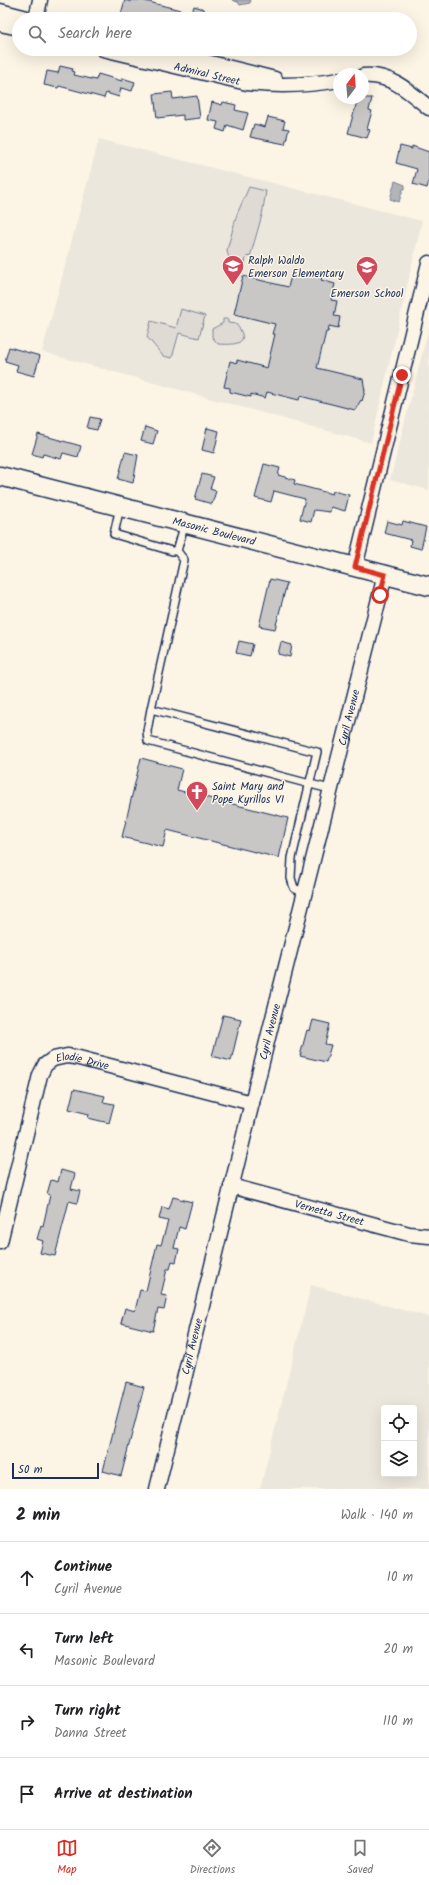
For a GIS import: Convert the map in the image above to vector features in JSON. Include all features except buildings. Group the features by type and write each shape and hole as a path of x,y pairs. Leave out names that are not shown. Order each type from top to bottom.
{"street":[{"path":"37,12 40,0"},
{"path":"0,11 12,14"},
{"path":"0,24 12,27"},
{"name":"Admiral Street","path":"131,56 236,82 264,85 289,83 310,84 333,81"},
{"name":"Admiral Street","path":"182,56 289,83"},
{"path":"369,76 381,77 394,82 406,89 429,108"},
{"path":"355,567 429,263"},
{"name":"Masonic Boulevard","path":"0,476 429,586"},
{"name":"Cyril Avenue","path":"157,1489 230,1186 385,575"},
{"name":"Elodie Drive","path":"0,1242 2,1225 35,1090 45,1065 53,1059 67,1056 75,1057 252,1104"},
{"name":"Vernetta Street","path":"230,1186 409,1234 429,1236"}],"lane":[{"path":"120,507 114,534 165,549 178,551 184,560 151,710 147,732 148,741 330,789"},
{"path":"178,551 185,523"},
{"path":"151,710 317,752 291,864 291,878 294,888 304,893"}],"shaded area":[{"path":"232,0 251,0 250,3 240,5 238,2"},
{"name":"Ralph Waldo Emerson Elementary","path":"99,139 422,221 371,443 42,352"},
{"path":"395,181 405,185 405,189 403,189 399,202 390,199"},
{"path":"249,187 266,191 262,215 250,257 247,256 244,265 232,261 227,250 237,214"},
{"path":"181,309 205,316 199,338 179,333 172,358 163,356 147,337 151,321 176,328"},
{"path":"223,319 228,319 228,323 236,324 241,331 242,340 235,344 218,344 212,337 212,329 223,323"},
{"path":"429,327 429,490 390,480"},
{"path":"311,1285 429,1317 429,1489 260,1489"}],"place":[{"name":"Ralph Waldo Emerson Elementary","path":"233,286"},
{"name":"Emerson School","path":"367,286"},
{"name":"Saint Mary and Pope Kyrillos VI","path":"197,812"}],"route":[{"path":"380,595 385,575 355,567 402,375"}]}
